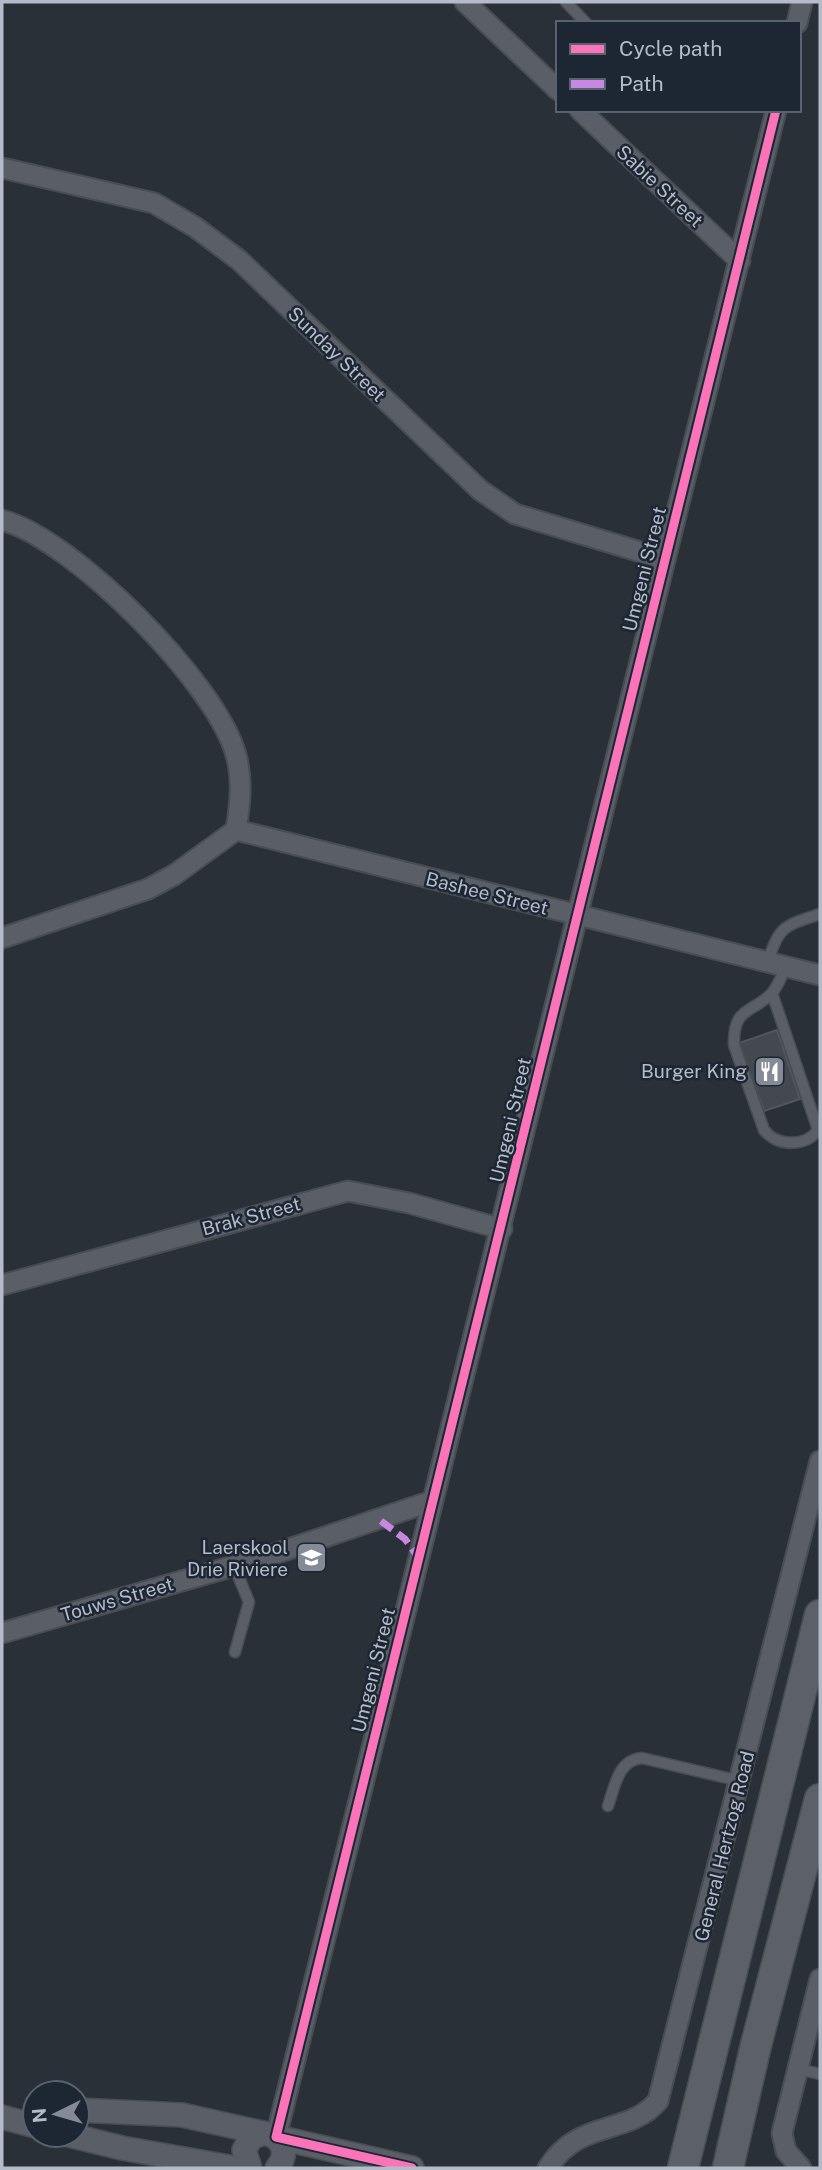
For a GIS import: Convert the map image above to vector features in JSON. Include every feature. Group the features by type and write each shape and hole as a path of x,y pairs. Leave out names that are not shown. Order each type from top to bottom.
{"main road":[{"name":"General Hertzog Road","path":"684,2168 820,1615"},
{"path":"728,2168 755,2049 820,1799"}],"street":[{"path":"797,21 802,2"},
{"path":"470,3 556,88"},
{"name":"Sabie Street","path":"582,112 740,261"},
{"name":"Umgeni Street","path":"270,2135 502,1229 576,915 776,112"},
{"name":"Sunday Street","path":"2,168 154,203 176,215 239,260 480,490 515,514 664,559"},
{"path":"2,520 27,530 79,566 158,639 195,681 221,719 237,756 240,806 236,830 174,875 148,889 2,939"},
{"name":"Bashee Street","path":"236,830 820,975"},
{"name":"Brak Street","path":"2,1285 348,1191 409,1203 502,1229"},
{"name":"General Hertzog Road","path":"548,2168 569,2143 640,2115 659,2101 820,1461"},
{"name":"Touws Street","path":"2,1633 381,1521 432,1501"},
{"path":"801,2168 786,2151 781,2139 820,1979"},
{"path":"2,2109 21,2109"},
{"path":"91,2111 181,2115 412,2168"},
{"path":"2,2117 21,2122"},
{"path":"250,2168 244,2150 251,2138 270,2135"},
{"path":"270,2135 284,2155 277,2168"},
{"path":"91,2140 235,2168"}],"lane":[{"path":"566,2 584,21"},
{"path":"772,993 748,1008 736,1024 734,1045 764,1130 771,1139 786,1144 810,1138 818,1130 772,993 777,965 774,940 782,928 820,914"},
{"path":"234,1566 249,1602 235,1652"},
{"path":"608,1806 622,1767 634,1758 740,1781"},
{"path":"798,2069 820,2074"}],"building":[{"name":"Burger King","path":"777,1030 800,1099 764,1111 739,1043"}],"marked path":[{"path":"381,1521 405,1539 418,1557"}],"cycle path":[{"path":"412,2168 276,2137 776,112"}],"place":[{"name":"Burger King","path":"770,1071"},
{"name":"Laerskool Drie Riviere","path":"311,1558"}]}
